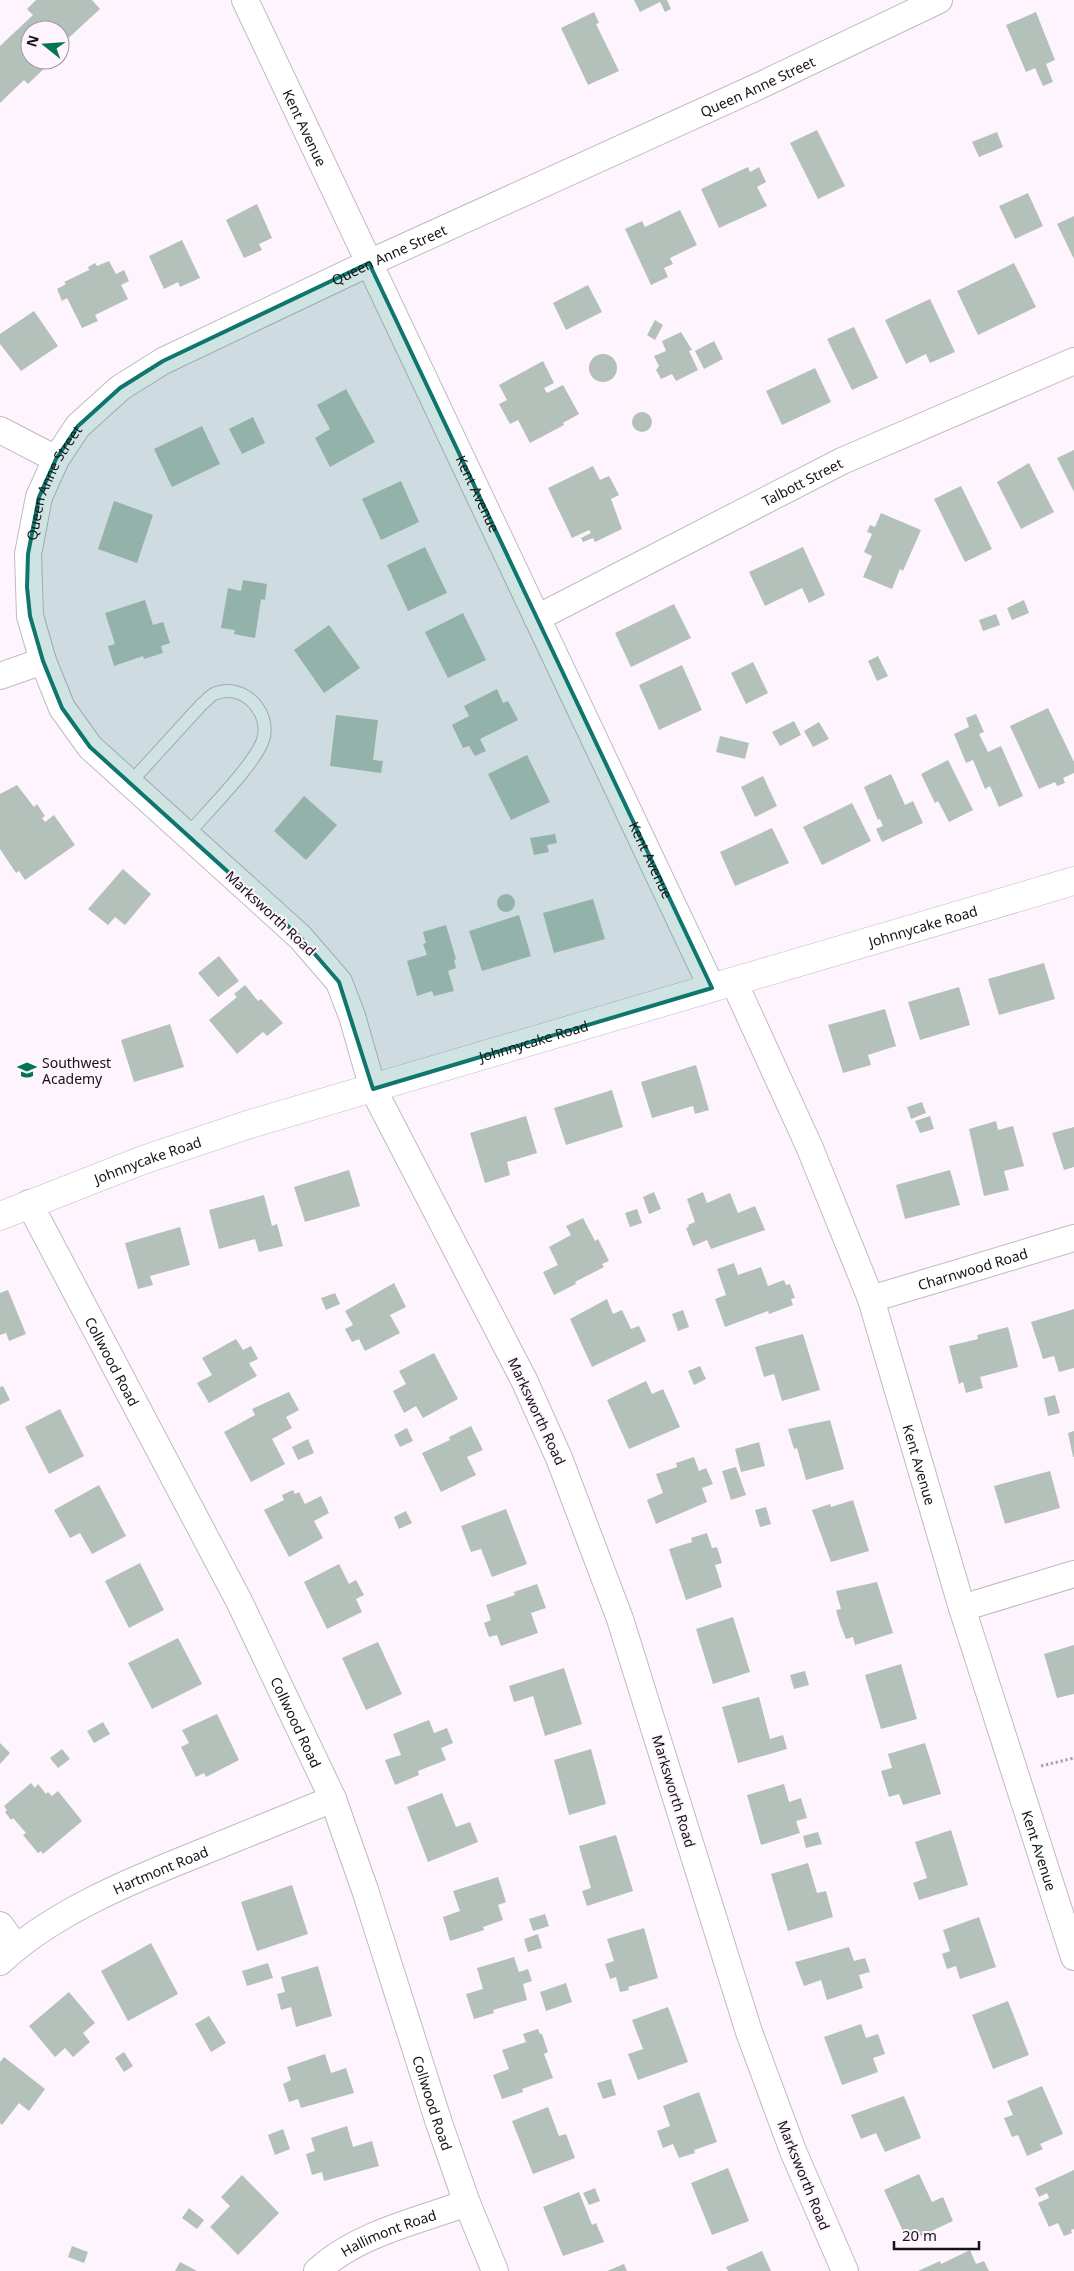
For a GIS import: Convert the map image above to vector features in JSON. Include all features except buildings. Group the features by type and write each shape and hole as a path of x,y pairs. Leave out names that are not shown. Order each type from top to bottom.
{"main road":[{"name":"Johnnycake Road","path":"0,1216 29,1203 143,1160 228,1132 1074,881"}],"street":[{"name":"Kent Avenue","path":"245,0 537,618 723,985 809,1146 871,1299 962,1608 1074,1957"},
{"name":"Queen Anne Street","path":"43,661 30,616 28,554 39,497 56,459 78,426 120,388 163,361 369,263 761,85 939,0"},
{"name":"Talbott Street","path":"537,618 842,461 1074,361"},
{"path":"0,430 56,459"},
{"path":"0,676 43,661"},
{"name":"Marksworth Road","path":"43,661 62,708 90,747 128,784 300,937 339,982 352,1016 373,1089 524,1380 559,1458 620,1619 749,2032 793,2151 845,2271"},
{"name":"Collwood Road","path":"29,1203 239,1601 333,1799 366,1890 439,2123 467,2203 495,2271"},
{"name":"Charnwood Road","path":"871,1299 1074,1238"},
{"path":"962,1608 1074,1574"},
{"name":"Hartmont Road","path":"8,1954 84,1904 145,1875 333,1799"},
{"path":"0,1925 8,1954"},
{"name":"Hallimont Road","path":"317,2271 350,2247 467,2203"}],"lane":[{"path":"128,784 213,694 228,691 241,693 257,706 264,720 263,739 255,756 187,835"}],"path":[{"path":"1014,1773 1074,1758"}],"highlighted area":[{"path":"369,263 712,988 373,1089 339,982 300,937 90,747 62,708 43,661 30,616 27,587 28,554 39,497 56,459 78,426 120,388 163,361"}],"place":[{"name":"Southwest Academy","path":"27,1070"}]}
